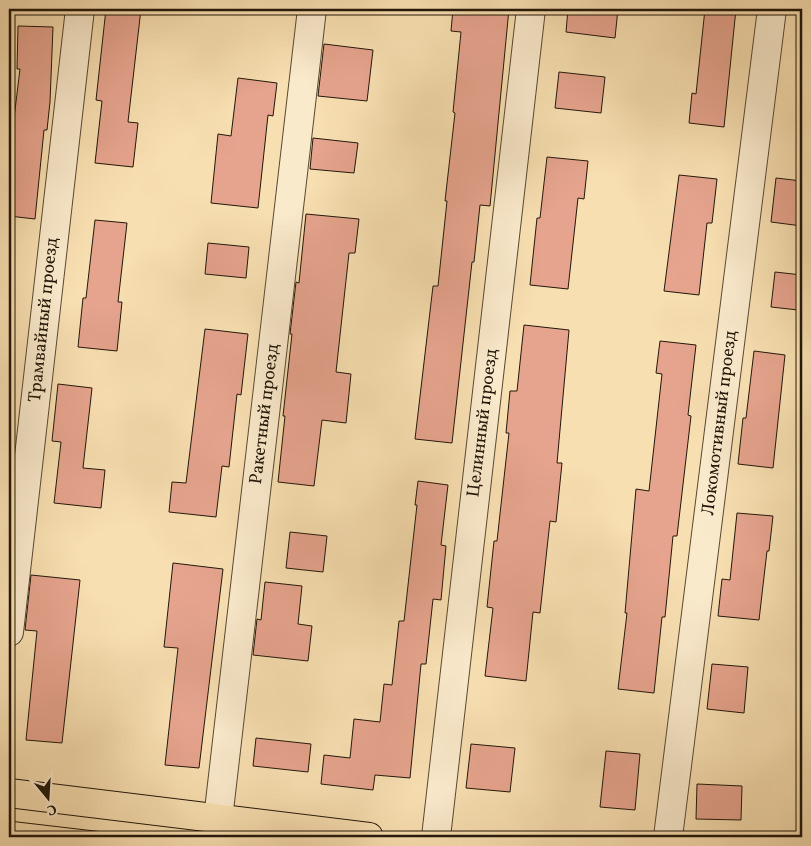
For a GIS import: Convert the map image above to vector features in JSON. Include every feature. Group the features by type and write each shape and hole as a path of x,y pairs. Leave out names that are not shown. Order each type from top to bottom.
{"main road":[{"path":"9,793 369,837"}],"street":[{"name":"Трамвайный проезд","path":"9,632 80,9"},
{"name":"Ракетный проезд","path":"218,819 312,9"},
{"name":"Целинный проезд","path":"436,837 531,9"},
{"name":"Локомотивный проезд","path":"668,837 772,9"}],"building":[{"path":"106,9 141,9 128,122 138,123 133,167 95,163 102,101 96,100"},
{"path":"453,9 509,9 490,206 480,205 452,443 415,439 433,286 438,286 455,113 453,112 461,32 451,31"},
{"path":"568,9 618,9 615,38 566,32"},
{"path":"705,9 736,9 724,127 689,123 692,93 696,94"},
{"path":"18,26 53,27 50,102 47,130 44,130 35,219 9,216 9,151 20,69 17,69"},
{"path":"324,44 373,50 367,101 318,96"},
{"path":"559,72 605,77 601,113 555,108"},
{"path":"238,78 277,83 273,116 268,115 258,208 211,203 218,134 231,136"},
{"path":"313,138 358,143 354,173 310,169"},
{"path":"547,157 588,161 584,199 578,198 568,289 530,285 537,218 540,218"},
{"path":"679,175 717,179 712,223 707,223 699,295 664,291"},
{"path":"776,178 802,181 802,226 771,222"},
{"path":"306,214 359,219 355,253 349,253 336,372 351,374 346,423 322,420 314,486 278,482 292,334 290,334 296,282 299,283"},
{"path":"95,220 127,223 118,302 122,302 117,351 78,347 83,298 86,298"},
{"path":"208,243 249,247 246,278 205,274"},
{"path":"775,272 802,275 798,310 771,307"},
{"path":"524,325 569,330 557,463 562,463 556,522 550,521 540,613 533,612 526,681 485,676 493,608 487,607 494,541 497,541 509,433 506,433 510,391 517,391"},
{"path":"205,329 248,334 241,395 237,394 229,467 222,466 216,517 169,512 172,482 186,483"},
{"path":"660,341 696,345 688,415 691,416 677,536 673,536 665,617 662,617 654,693 618,689 627,613 625,613 636,489 649,491 662,374 656,373"},
{"path":"754,351 785,355 773,468 738,464"},
{"path":"58,384 92,388 83,468 105,470 101,508 54,503 61,442 52,441"},
{"path":"418,481 448,485 441,545 446,546 441,600 433,599 426,664 421,664 410,778 375,775 373,790 321,784 324,755 350,758 354,719 380,722 384,684 392,685 399,621 404,621"},
{"path":"737,513 773,516 759,620 718,616 722,579 730,580"},
{"path":"290,532 327,536 323,572 286,568"},
{"path":"173,563 223,569 199,768 165,765 178,648 164,647"},
{"path":"31,575 80,580 62,743 26,740 37,631 25,630"},
{"path":"265,582 302,586 298,624 312,626 308,661 253,655 257,619 261,620"},
{"path":"712,664 748,667 744,713 707,709"},
{"path":"256,738 311,744 308,772 253,766"},
{"path":"471,744 515,748 510,792 466,788"},
{"path":"606,751 640,754 635,810 600,807"},
{"path":"697,784 742,786 741,820 696,819"}],"tram line":[{"path":"9,821 146,837"},
{"path":"9,836 18,837"}]}
